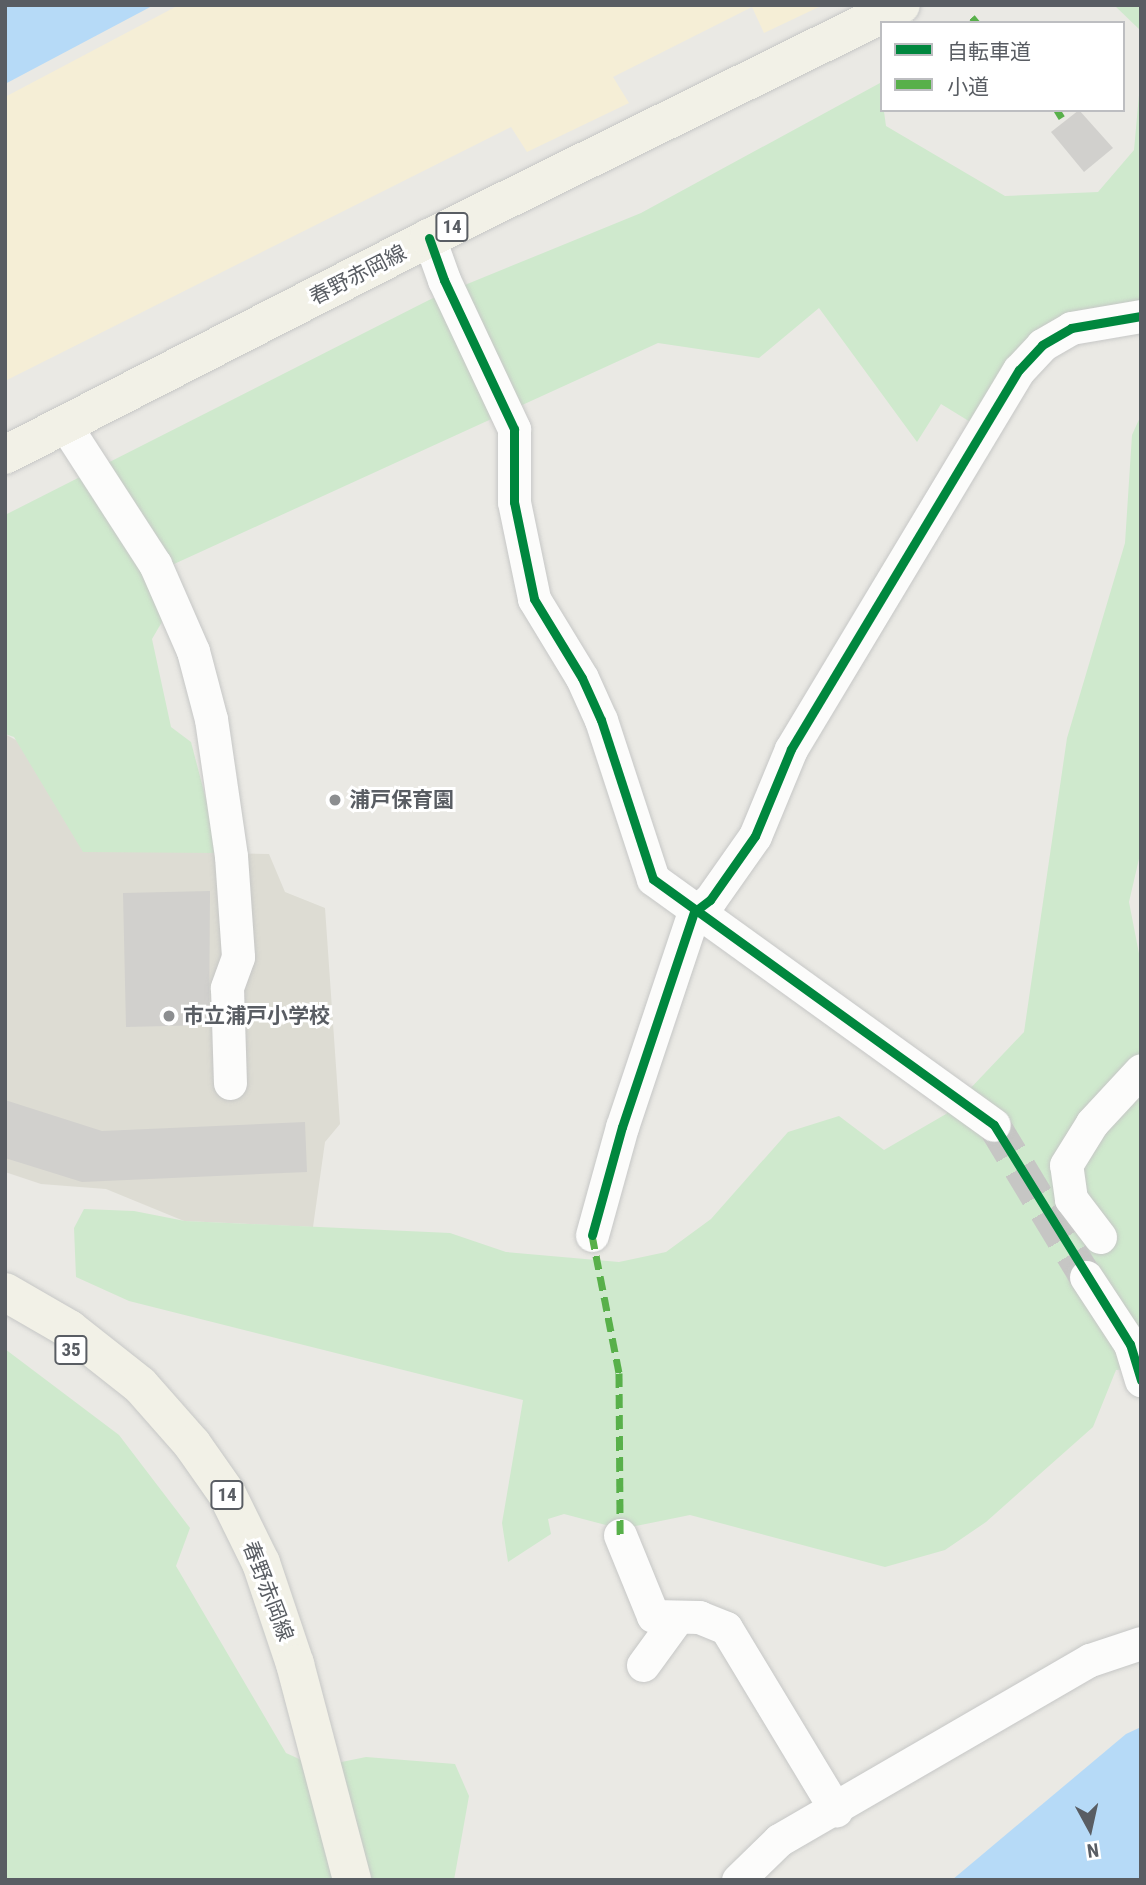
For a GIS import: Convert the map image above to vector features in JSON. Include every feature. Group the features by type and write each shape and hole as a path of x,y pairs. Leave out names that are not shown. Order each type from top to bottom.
{"main road":[{"name":"春野赤岡線","path":"5,456 429,238 901,5"},
{"name":"春野赤岡線","path":"5,1292 69,1329 139,1385 213,1474 261,1563 328,1782 352,1880"},
{"name":"35","path":"5,1310 111,1377 139,1385"}],"street":[{"path":"429,238 444,280 513,429 514,502 539,614 582,678 596,708 653,879 694,912 993,1125"},
{"path":"592,1236 622,1127 694,912 710,900 755,836 791,749 1019,370 1042,345 1071,328 1141,316"},
{"path":"65,425 155,564 193,651 211,719 231,856 238,957 227,988 230,1083"},
{"path":"1100,1237 1071,1199 1066,1165 1092,1123 1141,1070"},
{"path":"1086,1277 1130,1343 1141,1380"},
{"path":"620,1535 653,1616 699,1617 726,1628 836,1810"},
{"path":"643,1665 678,1617"},
{"path":"737,1880 779,1840 836,1810 1090,1660 1141,1643"}],"shaded area":[{"name":"市立浦戸小学校","path":"5,734 220,853 269,854 285,892 325,908 340,1124 325,1142 313,1227 184,1221 106,1189 41,1184 5,1172"}],"green space":[{"path":"1114,5 1141,5 1141,31"},
{"path":"1141,73 1141,303 1057,318 972,423 941,404 917,442 819,308 759,358 658,343 150,575 166,615 152,639 171,727 191,742 220,853 83,852 14,737 5,734 5,515 433,298 641,213 880,83 880,112 884,112 886,126 1005,196 1098,192 1134,150"},
{"path":"1141,415 1141,850 1129,902 1141,964 1141,1367 1116,1370 1093,1427 986,1522 945,1550 885,1567 690,1515 621,1529 564,1514 548,1519 551,1534 508,1562 502,1523 523,1400 129,1301 76,1277 74,1228 84,1209 134,1211 185,1221 450,1233 506,1252 619,1262 666,1252 711,1219 788,1132 839,1116 884,1150 946,1114 1024,1032 1067,738 1125,543 1132,435"},
{"path":"5,1349 119,1435 190,1528 176,1566 286,1753 317,1767 366,1757 455,1764 469,1796 454,1880 5,1880"}],"sand":[{"path":"179,5 823,5 764,33 752,7 613,77 629,103 527,152 511,127 5,381 5,97"}],"water":[{"path":"5,5 154,5 5,84"},
{"path":"1141,1727 1141,1880 952,1880 1126,1734"}],"building":[{"path":"1076,112 1081,112 1113,148 1084,172 1051,132"},
{"path":"210,891 209,1025 126,1027 123,893"},
{"path":"5,1100 102,1131 305,1122 307,1172 82,1182 5,1158"}],"tunnel":[{"path":"994,1125 1086,1277"}],"marked path":[{"path":"972,17 975,21"},
{"path":"1058,112 1062,118"},
{"path":"592,1235 619,1373 620,1535"}],"cycle path":[{"path":"429,238 444,280 514,429 514,502 534,599 582,678 601,720 653,879 994,1125 1130,1344 1141,1380"},
{"path":"592,1235 622,1127 694,912 710,900 755,836 791,749 1019,370 1042,345 1071,328 1141,316"}],"place":[{"name":"浦戸保育園","path":"335,800"},
{"name":"市立浦戸小学校","path":"169,1016"}]}
